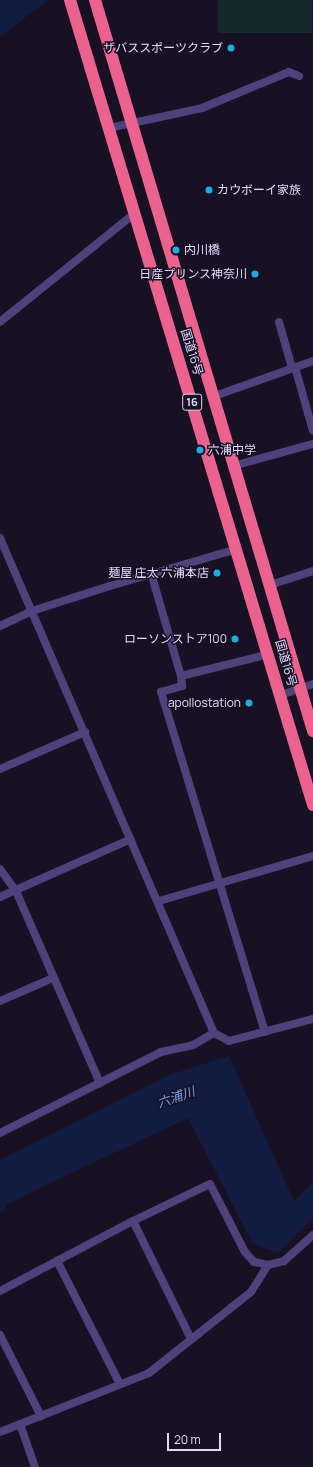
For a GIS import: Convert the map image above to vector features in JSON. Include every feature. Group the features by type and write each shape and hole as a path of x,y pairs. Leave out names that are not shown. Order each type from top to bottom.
{"highway":[{"name":"国道16号","path":"70,0 269,654 313,805"},
{"name":"国道16号","path":"95,0 130,124 313,731"}],"street":[{"path":"109,128 202,108 289,72 299,76"},
{"path":"0,322 135,213"},
{"path":"279,322 313,431"},
{"path":"212,397 313,361"},
{"path":"233,466 313,444"},
{"path":"0,538 159,901 214,1033 229,1041 313,1019"},
{"path":"0,626 32,611 151,573 237,549"},
{"path":"270,585 313,571"},
{"path":"151,573 181,676 182,686 161,692 265,1032"},
{"path":"181,676 269,654"},
{"path":"281,696 313,684"},
{"path":"0,769 84,732"},
{"path":"0,897 131,839"},
{"path":"159,901 219,882 313,856"},
{"path":"0,869 16,891 100,1083"},
{"path":"0,1001 53,978"},
{"path":"0,1133 161,1052 194,1045 214,1033"},
{"path":"0,1291 133,1221 210,1184 245,1252 254,1262 268,1266 284,1261 313,1235"},
{"path":"133,1221 191,1340"},
{"path":"58,1261 120,1384"},
{"path":"0,1432 149,1373 251,1292 268,1266"},
{"path":"0,1335 41,1416"},
{"path":"20,1424 35,1467"}],"green space":[{"path":"218,0 312,0 312,33 218,33"}],"water":[{"path":"0,0 48,0 0,37"},
{"name":"六浦川","path":"229,1056 294,1201 313,1182 313,1218 278,1253 253,1244 188,1118 6,1205 5,1210 0,1213 0,1160 169,1075"}],"place":[{"name":"ザバススポーツクラブ","path":"231,48"},
{"name":"カウボーイ家族","path":"209,190"},
{"name":"内川橋","path":"176,250"},
{"name":"日産プリンス神奈川","path":"255,274"},
{"name":"六浦中学","path":"200,450"},
{"name":"麺屋 庄太 六浦本店","path":"217,573"},
{"name":"ローソンストア100","path":"235,639"},
{"name":"apollostation","path":"249,703"}]}
